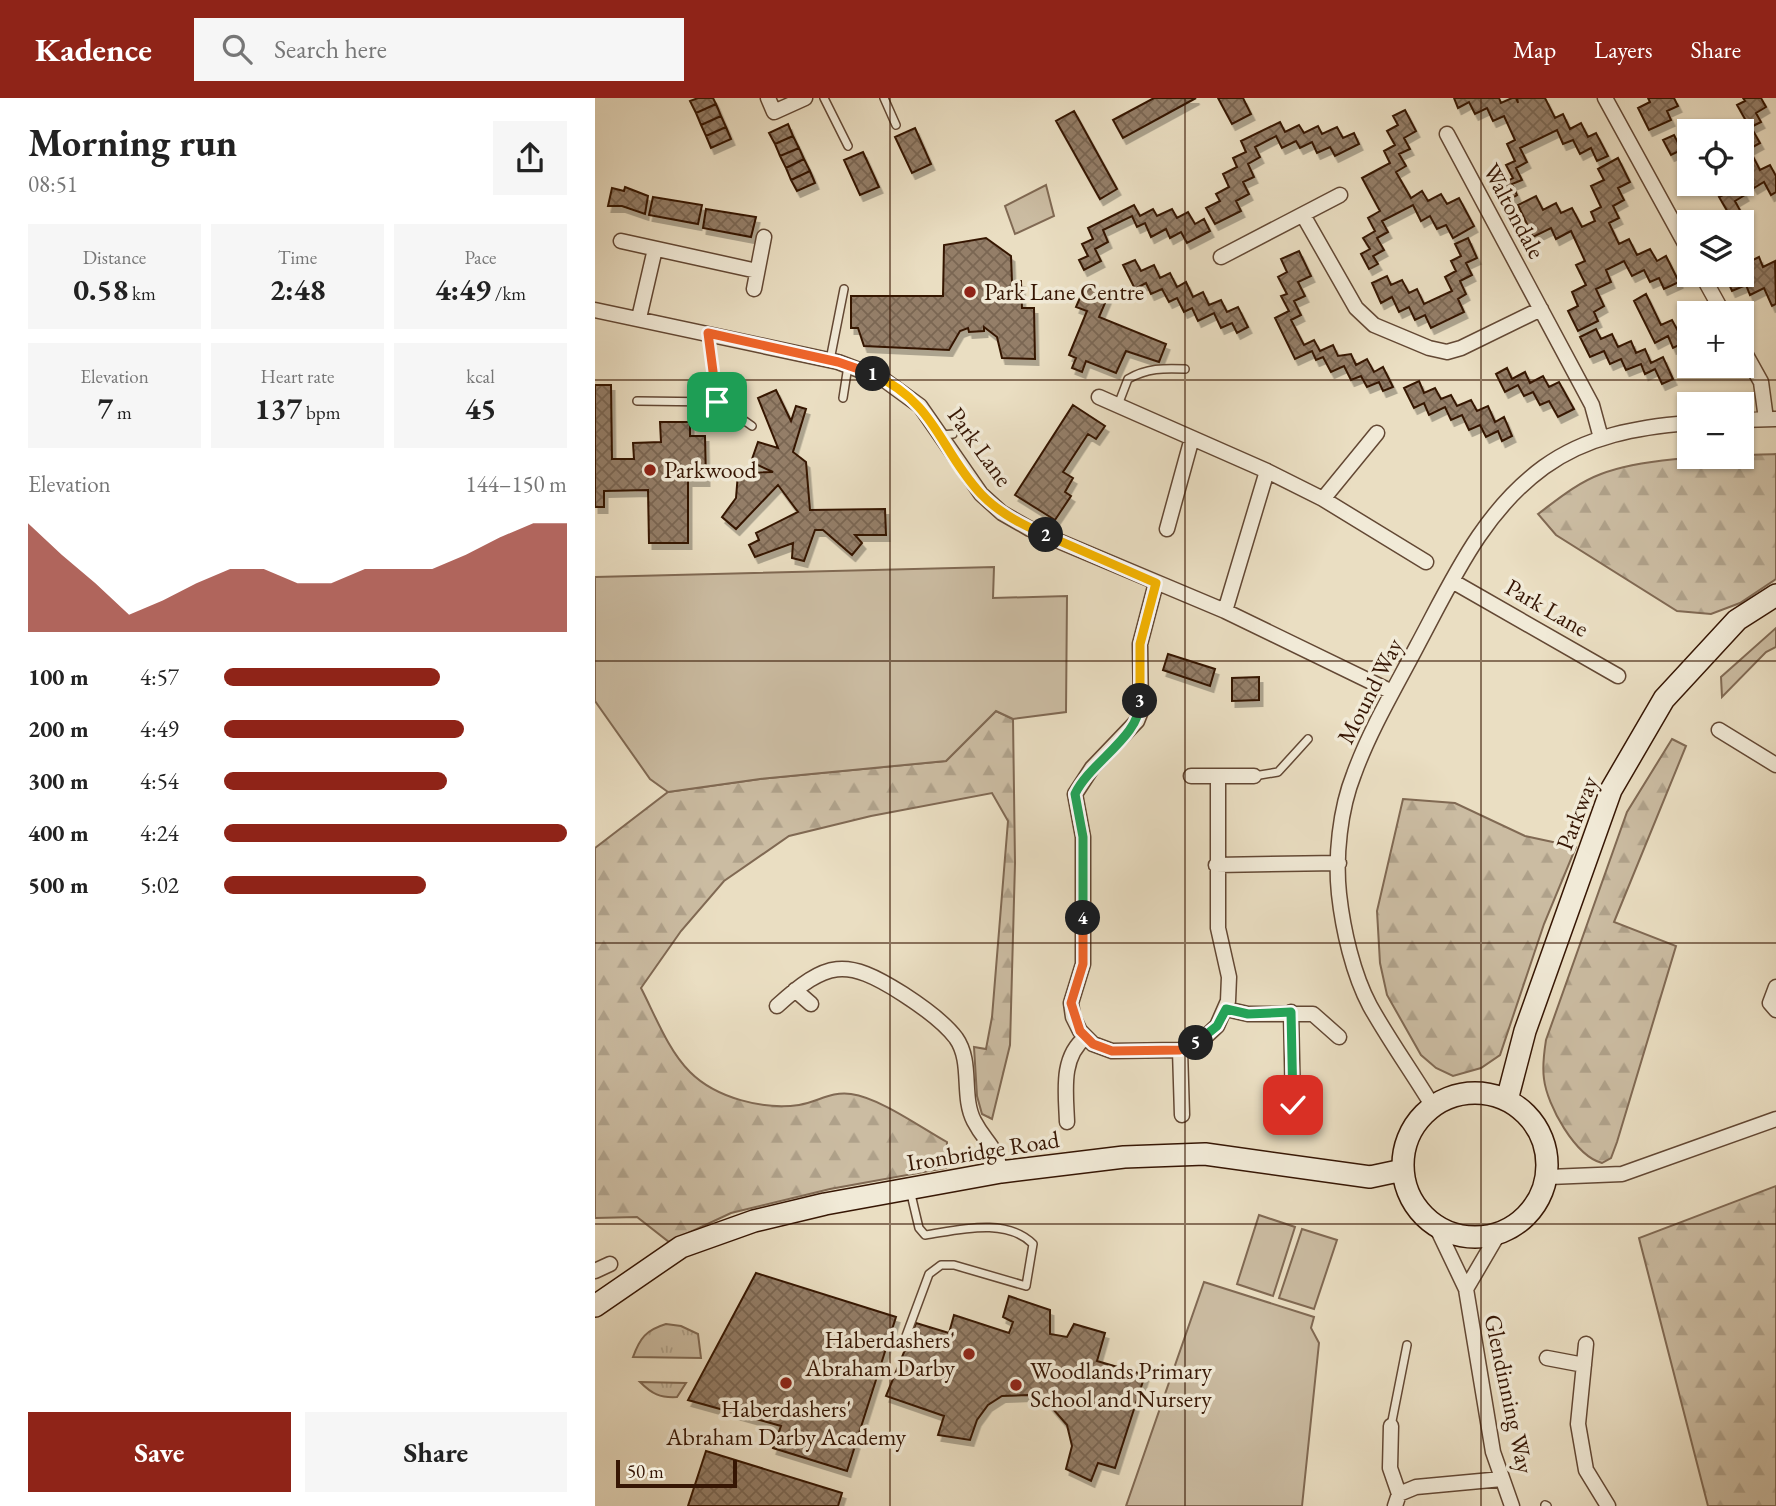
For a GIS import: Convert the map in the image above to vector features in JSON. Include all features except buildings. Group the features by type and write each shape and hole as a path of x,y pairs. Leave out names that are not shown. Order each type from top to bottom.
{"main road":[{"name":"Parkway","path":"1507,1100 1525,1031 1611,790 1664,699 1737,620 1776,595"},
{"path":"1464,1094 1489,1094 1507,1100 1535,1124 1547,1154 1549,1177 1529,1213 1512,1228 1482,1237 1452,1234 1435,1224 1413,1203 1403,1170 1407,1140 1432,1105 1464,1094"},
{"name":"Ironbridge Road","path":"595,1306 681,1247 754,1221 825,1204 1001,1172 1124,1157 1205,1154 1370,1177 1403,1170"}],"street":[{"path":"768,98 774,112 805,98"},
{"path":"1605,98 1677,229"},
{"name":"Waltondale","path":"1447,134 1592,405 1601,438"},
{"path":"1221,257 1340,195"},
{"path":"1303,215 1356,308 1374,325 1429,348 1447,352 1461,348 1541,309"},
{"path":"754,289 764,237"},
{"path":"621,241 757,271"},
{"path":"639,318 655,249"},
{"name":"Park Lane","path":"595,310 830,360 873,374 902,390 947,434 981,494 1002,513 1030,529 1225,611 1392,692"},
{"path":"1754,369 1761,382 1771,419"},
{"path":"1099,397 1267,471 1323,499 1426,562"},
{"name":"Mound Way","path":"1432,1105 1369,1004 1348,941 1339,894 1339,863 1340,840 1353,776 1392,692 1471,545 1512,495 1556,459 1601,438 1642,428 1677,424"},
{"path":"1323,499 1377,433"},
{"path":"1167,529 1192,438"},
{"path":"1225,611 1267,471"},
{"name":"Park Lane","path":"1452,581 1618,676"},
{"path":"1156,583 1140,644 1140,711 1137,721 1093,768 1075,794 1083,837 1083,964 1071,1003 1073,1017 1093,1044 1112,1051 1180,1050 1202,1040 1217,1026 1226,1009 1229,976 1218,928 1218,776"},
{"path":"1719,730 1776,765"},
{"path":"1191,776 1254,776"},
{"path":"1216,865 1339,863"},
{"path":"777,1006 809,978 828,970 847,968 870,973 926,1011 956,1039 963,1056 967,1099 974,1122 997,1153 1001,1172"},
{"path":"1776,987 1770,1003 1776,1010"},
{"path":"795,990 811,1004"},
{"path":"1226,1009 1248,1014 1313,1014 1339,1037"},
{"path":"1291,1012 1293,1105"},
{"path":"1067,1122 1066,1073 1078,1044 1086,1037"},
{"path":"1180,1050 1182,1115"},
{"path":"1549,1177 1622,1174 1776,1119"},
{"name":"Glendinning Way","path":"1435,1224 1466,1289 1493,1452 1512,1506"},
{"name":"Glendinning Way","path":"1466,1289 1500,1231"},
{"path":"595,1271 610,1264"},
{"path":"1586,1344 1578,1424 1586,1469 1608,1506"},
{"path":"1547,1358 1584,1365"},
{"path":"1391,1426 1390,1468 1397,1500 1416,1487 1502,1479"}],"lane":[{"path":"824,98 848,146"},
{"path":"884,98 896,125"},
{"path":"830,360 844,289"},
{"path":"708,333 717,402"},
{"path":"843,398 848,365"},
{"path":"1118,405 1128,379 1141,372 1162,368 1185,369"},
{"path":"636,401 717,402 752,426"},
{"path":"1254,776 1277,772 1308,739"},
{"path":"903,1344 929,1274 941,1265 954,1265 1025,1286 1033,1244 1024,1236 988,1226 925,1235 919,1228 910,1189"},
{"path":"1391,1426 1408,1345"}],"green space":[{"path":"1046,185 1054,216 1015,234 1005,206"},
{"path":"1776,454 1776,579 1740,603 1711,614 1677,611 1556,535 1538,514 1584,482 1619,468 1677,459 1677,469 1754,469 1754,455"},
{"path":"994,567 993,598 1067,596 1066,712 1013,719 996,711 946,761 760,779 668,792 650,779 595,701 595,577"},
{"path":"1776,628 1776,647 1766,652 1722,697 1721,677"},
{"path":"996,711 1013,719 1015,863 1010,1045 992,1119 982,1114 977,1096 974,1047 986,1049 992,1017 1008,821 992,793 871,816 789,836 724,881 681,931 641,988 682,1063 713,1089 741,1100 770,1106 799,1105 844,1093 874,1101 947,1142 946,1168 830,1189 731,1213 669,1242 637,1217 595,1218 595,848 668,792 760,779 946,761"},
{"path":"1672,739 1686,746 1614,922 1676,946 1617,1142 1611,1158 1602,1163 1582,1151 1564,1128 1551,1102 1543,1074 1546,1040 1627,812"},
{"path":"1403,799 1455,803 1525,836 1576,847 1544,924 1500,1055 1481,1068 1453,1076 1436,1068 1421,1055 1387,995 1380,963 1377,911"},
{"path":"1776,1186 1776,1506 1708,1506 1639,1238"},
{"path":"1259,1215 1295,1227 1273,1296 1237,1284"},
{"path":"1302,1229 1337,1240 1314,1309 1279,1298"},
{"path":"1204,1282 1314,1317 1311,1328 1319,1343 1302,1506 1126,1506"},
{"path":"666,1324 681,1326 698,1334 701,1358 633,1357 645,1336 653,1329"},
{"path":"640,1382 686,1383 677,1397 671,1397 648,1390"}],"place":[{"name":"Park Lane Centre","path":"970,292"},
{"name":"Parkwood","path":"650,470"},
{"name":"Haberdashers' Abraham Darby","path":"969,1354"},
{"name":"Haberdashers' Abraham Darby Academy","path":"786,1383"},
{"name":"Woodlands Primary School and Nursery","path":"1016,1385"}],"route":[{"path":"717,402 707,342 708,333 838,362 873,374 902,390 921,406 965,473 981,494 1002,513 1030,529 1135,571 1156,583 1140,644 1140,711 1137,721 1080,783 1075,794 1083,837 1083,964 1073,989 1073,1017 1080,1031 1093,1044 1112,1051 1156,1052 1180,1050 1202,1040 1217,1026 1226,1009 1248,1014 1291,1012 1293,1105"}]}
